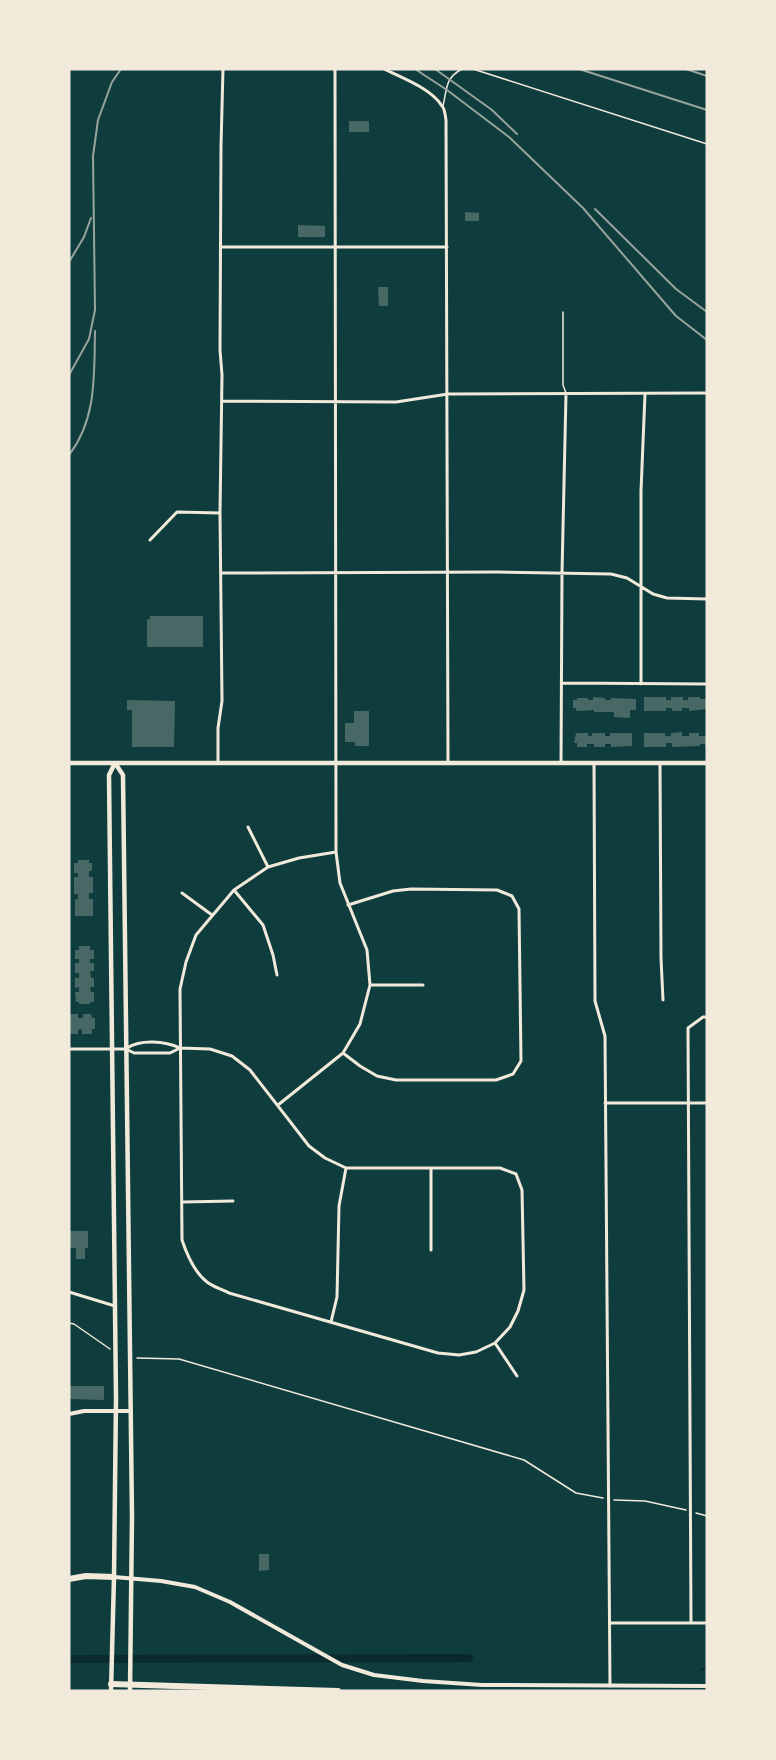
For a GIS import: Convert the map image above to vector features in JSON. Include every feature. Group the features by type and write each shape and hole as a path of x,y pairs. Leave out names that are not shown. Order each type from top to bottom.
{"highway":[{"path":"69,1579 86,1576 114,1577"},
{"path":"111,1687 338,1691"}],"main road":[{"path":"69,763 707,763"},
{"path":"116,763 123,775 132,1579 130,1687"},
{"path":"111,1687 116,1410 109,775 116,763"}],"street":[{"path":"218,763 222,701 220,350 223,69"},
{"path":"278,1105 343,1053 360,1024 370,985 367,950 340,883 336,852 335,69"},
{"path":"384,69 405,78 434,96 443,107 446,120 448,763"},
{"path":"222,247 447,247"},
{"path":"222,401 396,402 448,394 707,393"},
{"path":"561,764 566,394"},
{"path":"641,684 645,394"},
{"path":"150,540 177,512 220,513"},
{"path":"222,573 611,574 627,578 653,594 667,598 707,599"},
{"path":"562,683 707,684"},
{"path":"594,763 595,1001 605,1036 610,1686"},
{"path":"660,763 663,1000"},
{"path":"248,827 268,867"},
{"path":"69,1049 112,1050 126,1049 134,1044 169,1043 180,1048 210,1049 232,1056 250,1070 309,1146 325,1158 346,1168 500,1168 516,1174 522,1190 524,1290 519,1311 510,1328 495,1343 476,1352 459,1355 438,1353 229,1293 207,1282 187,1256 182,1240 180,1048 180,989 186,962 196,935 234,890 268,867 299,858 336,852"},
{"path":"343,1053 377,1076 396,1080 496,1080 513,1074 521,1060 519,909 512,896 497,890 411,889 393,891 348,904"},
{"path":"234,890 262,924 273,955 277,975"},
{"path":"182,893 212,915"},
{"path":"370,985 423,985"},
{"path":"691,1623 688,1028 703,1017 707,1017"},
{"path":"126,1049 134,1053 170,1053 180,1048"},
{"path":"605,1103 707,1103"},
{"path":"331,1322 337,1297 339,1206 346,1168"},
{"path":"431,1169 431,1250"},
{"path":"182,1202 233,1202"},
{"path":"69,1293 115,1306"},
{"path":"495,1343 517,1376"},
{"path":"69,1414 84,1411 130,1411"},
{"path":"114,1577 178,1583 195,1587 230,1602 342,1665 374,1675 482,1685 707,1686"},
{"path":"610,1623 707,1623"}],"lane":[{"path":"443,107 453,74 462,69"},
{"path":"473,69 707,144"},
{"path":"563,312 563,385 566,394"}],"path":[{"path":"69,1323 115,1351"},
{"path":"130,1355 137,1358 179,1359 524,1460 576,1493 609,1500 645,1501 707,1516"}],"building":[{"path":"349,121 369,121 369,132 349,132"},
{"path":"465,212 479,213 479,221 465,221"},
{"path":"298,225 325,226 325,237 298,237"},
{"path":"378,287 388,287 388,306 379,306"},
{"path":"150,616 203,616 203,647 147,647 147,619 150,619"},
{"path":"593,697 605,698 605,700 611,700 611,698 636,699 636,710 630,710 630,718 614,717 614,712 576,711 576,708 573,708 573,700 588,698 588,700 593,700"},
{"path":"644,697 666,697 666,700 671,700 671,697 683,697 683,700 688,700 688,697 700,697 700,699 707,699 707,709 689,711 689,708 682,708 682,711 672,711 672,708 666,708 666,711 644,711"},
{"path":"127,700 175,701 174,747 132,747 132,710 127,710"},
{"path":"354,711 369,711 369,746 355,746 355,742 345,742 345,723 354,723"},
{"path":"682,732 682,736 699,733 699,736 707,736 707,747 705,744 700,744 700,746 672,747 672,743 666,743 666,747 644,747 644,733 665,733 665,736 671,736 671,733"},
{"path":"576,733 588,733 588,736 592,736 592,733 605,733 605,736 610,736 610,733 632,733 632,746 611,747 611,744 605,744 605,747 594,747 594,744 587,744 587,747 577,747 577,743 574,743"},
{"path":"78,860 89,860 89,863 92,863 89,877 93,877 93,893 89,893 89,899 93,899 93,916 75,916 75,899 78,899 78,894 74,894 74,877 78,877 78,873 74,873 74,863 78,863"},
{"path":"79,946 90,946 90,950 94,950 94,959 90,959 90,963 94,963 94,971 90,971 91,978 94,978 94,987 90,987 91,992 94,992 94,1002 90,1004 76,1002 75,992 79,992 79,987 75,988 75,978 79,978 79,973 75,973 75,963 79,963 79,959 75,959 75,950 79,950"},
{"path":"69,1014 78,1014 78,1018 83,1018 83,1014 91,1014 92,1018 95,1018 95,1029 92,1029 92,1034 82,1034 82,1029 78,1030 78,1034 69,1034"},
{"path":"69,1231 88,1231 88,1248 85,1248 85,1259 76,1259 76,1248 69,1248"},
{"path":"69,1386 104,1386 104,1400 69,1399"},
{"path":"259,1554 269,1554 269,1570 259,1571"}],"waterway":[{"path":"69,1659 469,1658"},
{"path":"700,1670 707,1668"}],"railway":[{"path":"69,375 89,339 95,310 93,156 98,120 112,82 121,69"},
{"path":"415,69 509,137 583,208 676,316 707,340"},
{"path":"435,69 492,110 517,134"},
{"path":"579,69 707,110"},
{"path":"686,69 707,76"},
{"path":"595,209 676,289 707,312"},
{"path":"69,262 84,237 91,218"},
{"path":"69,455 85,426 89,411 94,380 95,331"}]}
